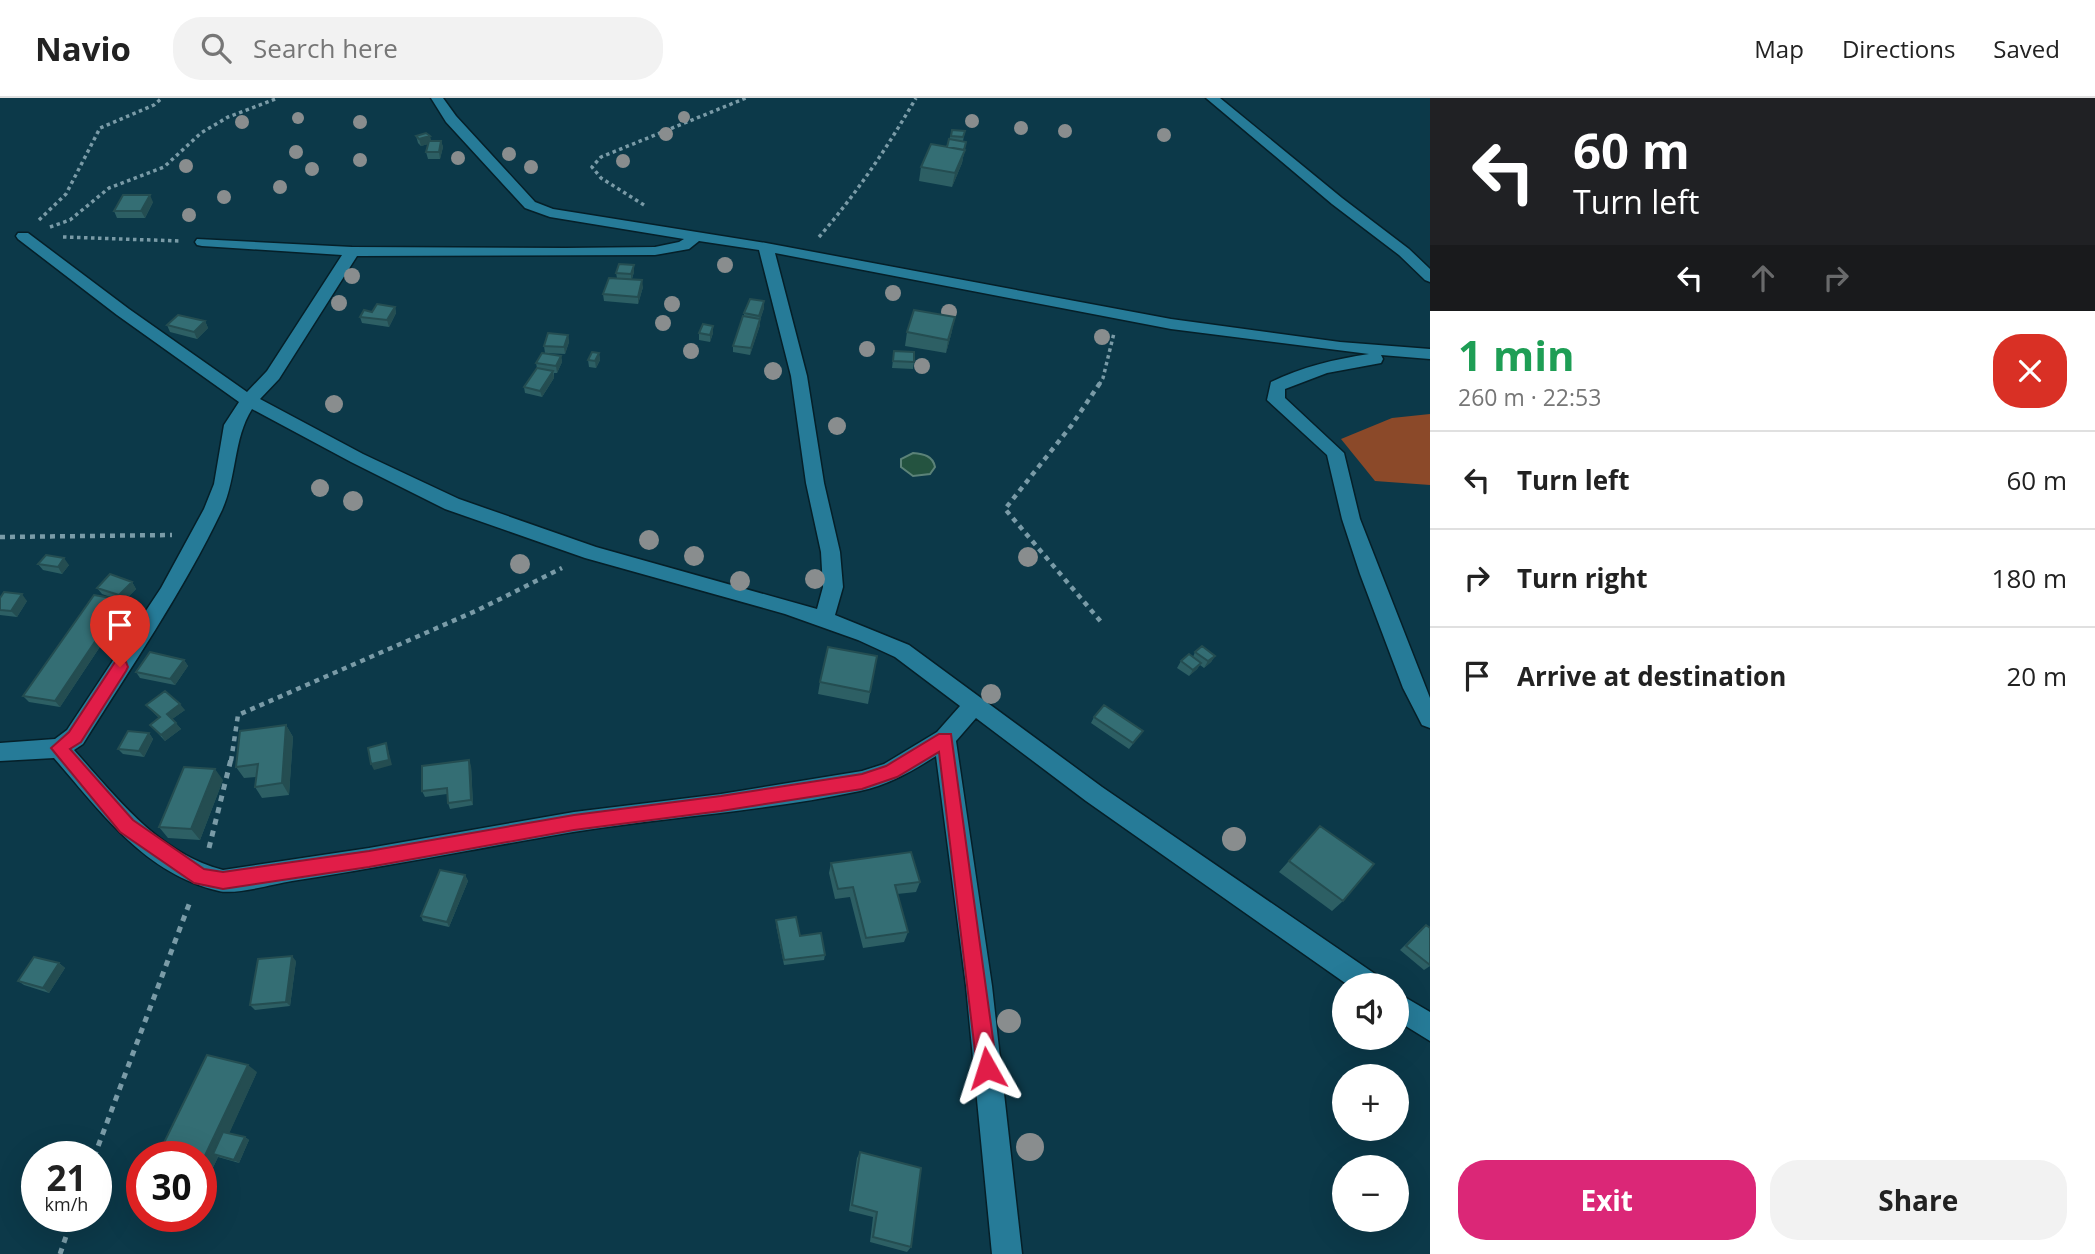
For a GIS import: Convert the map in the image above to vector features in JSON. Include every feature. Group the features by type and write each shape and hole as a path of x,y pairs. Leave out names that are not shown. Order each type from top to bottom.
{"street":[{"path":"437,98 451,119 530,205 577,218 765,247 1118,315 1393,353 1430,354"},
{"path":"1212,98 1337,201 1404,252 1430,277"},
{"path":"23,236 133,320 232,390 357,458 453,504 592,553 704,582 823,619 902,651 1094,794 1352,973"},
{"path":"202,242 352,251 655,251 684,246 696,236"},
{"path":"765,247 778,283 797,365 833,579 830,608 823,619"},
{"path":"0,752 59,748 75,737 168,593 197,536 223,484 233,425 250,399 279,365 352,251"},
{"path":"1393,353 1380,358 1317,369 1291,379 1277,386 1276,400 1335,453 1351,519 1370,574 1413,688 1430,719"},
{"path":"59,748 127,826 200,877 223,881 574,822 721,804 862,781 891,772 945,739 958,721 975,706"},
{"path":"945,739 979,986 1007,1254"},
{"path":"1409,1013 1430,1028"}],"path":[{"path":"23,236 66,194 100,128 162,98"},
{"path":"23,236 70,220 109,188 164,167 201,133 228,117 278,98"},
{"path":"648,207 601,178 592,167 601,158 746,98"},
{"path":"806,255 880,160 916,98"},
{"path":"23,236 202,242"},
{"path":"1102,623 1005,509 1071,426 1103,378 1118,315"},
{"path":"0,537 197,536"},
{"path":"100,1141 200,877 227,781 238,715 478,610 592,553"},
{"path":"60,1254 68,1232"}],"shaded area":[{"path":"1430,414 1430,485 1375,481 1341,439 1392,418"},
{"path":"913,453 932,460 935,467 930,474 913,476 901,467 901,459"}],"building":[{"path":"952,130 965,131 963,137 951,136"},
{"path":"426,133 430,136 419,139 416,136"},
{"path":"949,139 966,142 964,150 947,147"},
{"path":"429,141 441,141 439,152 426,152"},
{"path":"931,144 965,150 955,173 921,167"},
{"path":"123,195 150,195 141,211 114,211"},
{"path":"619,264 634,265 631,274 616,273"},
{"path":"609,278 642,280 638,297 603,294"},
{"path":"750,299 764,301 759,316 744,313"},
{"path":"377,304 395,307 387,320 360,317 364,310 372,312"},
{"path":"914,310 955,317 948,340 907,332"},
{"path":"178,315 205,321 194,332 167,325"},
{"path":"743,316 760,319 751,348 733,346"},
{"path":"703,324 713,326 710,335 699,333"},
{"path":"548,333 568,335 564,347 544,346"},
{"path":"894,351 914,352 914,362 893,361"},
{"path":"592,352 599,353 595,361 588,360"},
{"path":"542,353 561,356 556,366 536,363"},
{"path":"537,368 553,371 540,391 524,387"},
{"path":"46,555 64,558 58,567 38,564"},
{"path":"110,574 132,582 119,595 97,588"},
{"path":"4,592 22,594 11,611 0,610 0,598"},
{"path":"94,595 123,600 55,701 23,696"},
{"path":"1202,646 1215,656 1208,661 1195,652"},
{"path":"828,647 877,656 870,692 820,682"},
{"path":"150,652 184,660 170,679 136,672"},
{"path":"1189,654 1201,663 1193,670 1181,661"},
{"path":"165,691 180,704 167,714 176,723 161,735 150,725 160,717 146,705"},
{"path":"1104,705 1143,731 1133,743 1094,717"},
{"path":"286,725 282,783 255,787 258,764 236,767 240,731"},
{"path":"128,731 149,733 139,751 118,749"},
{"path":"386,743 389,760 371,764 368,748"},
{"path":"469,760 471,800 448,803 447,788 422,791 422,766"},
{"path":"184,767 215,769 191,829 159,827"},
{"path":"1320,826 1374,864 1343,901 1289,861"},
{"path":"911,852 920,882 895,885 908,932 866,938 853,887 838,889 831,863"},
{"path":"440,870 465,875 447,922 421,916"},
{"path":"796,917 800,936 821,933 825,955 784,960 776,920"},
{"path":"1426,925 1430,928 1430,965 1406,946"},
{"path":"292,956 286,1002 250,1005 258,959"},
{"path":"34,957 59,963 43,988 18,981"},
{"path":"207,1055 248,1065 212,1141 165,1141"},
{"path":"223,1132 245,1137 234,1160 217,1155 217,1145"},
{"path":"860,1152 921,1168 911,1247 873,1237 877,1212 852,1205"}],"route":[{"path":"120,667 75,737 59,748 127,826 179,865 200,877 223,881 369,859 574,822 721,804 862,781 891,772 945,739 979,986 987,1068"}]}
